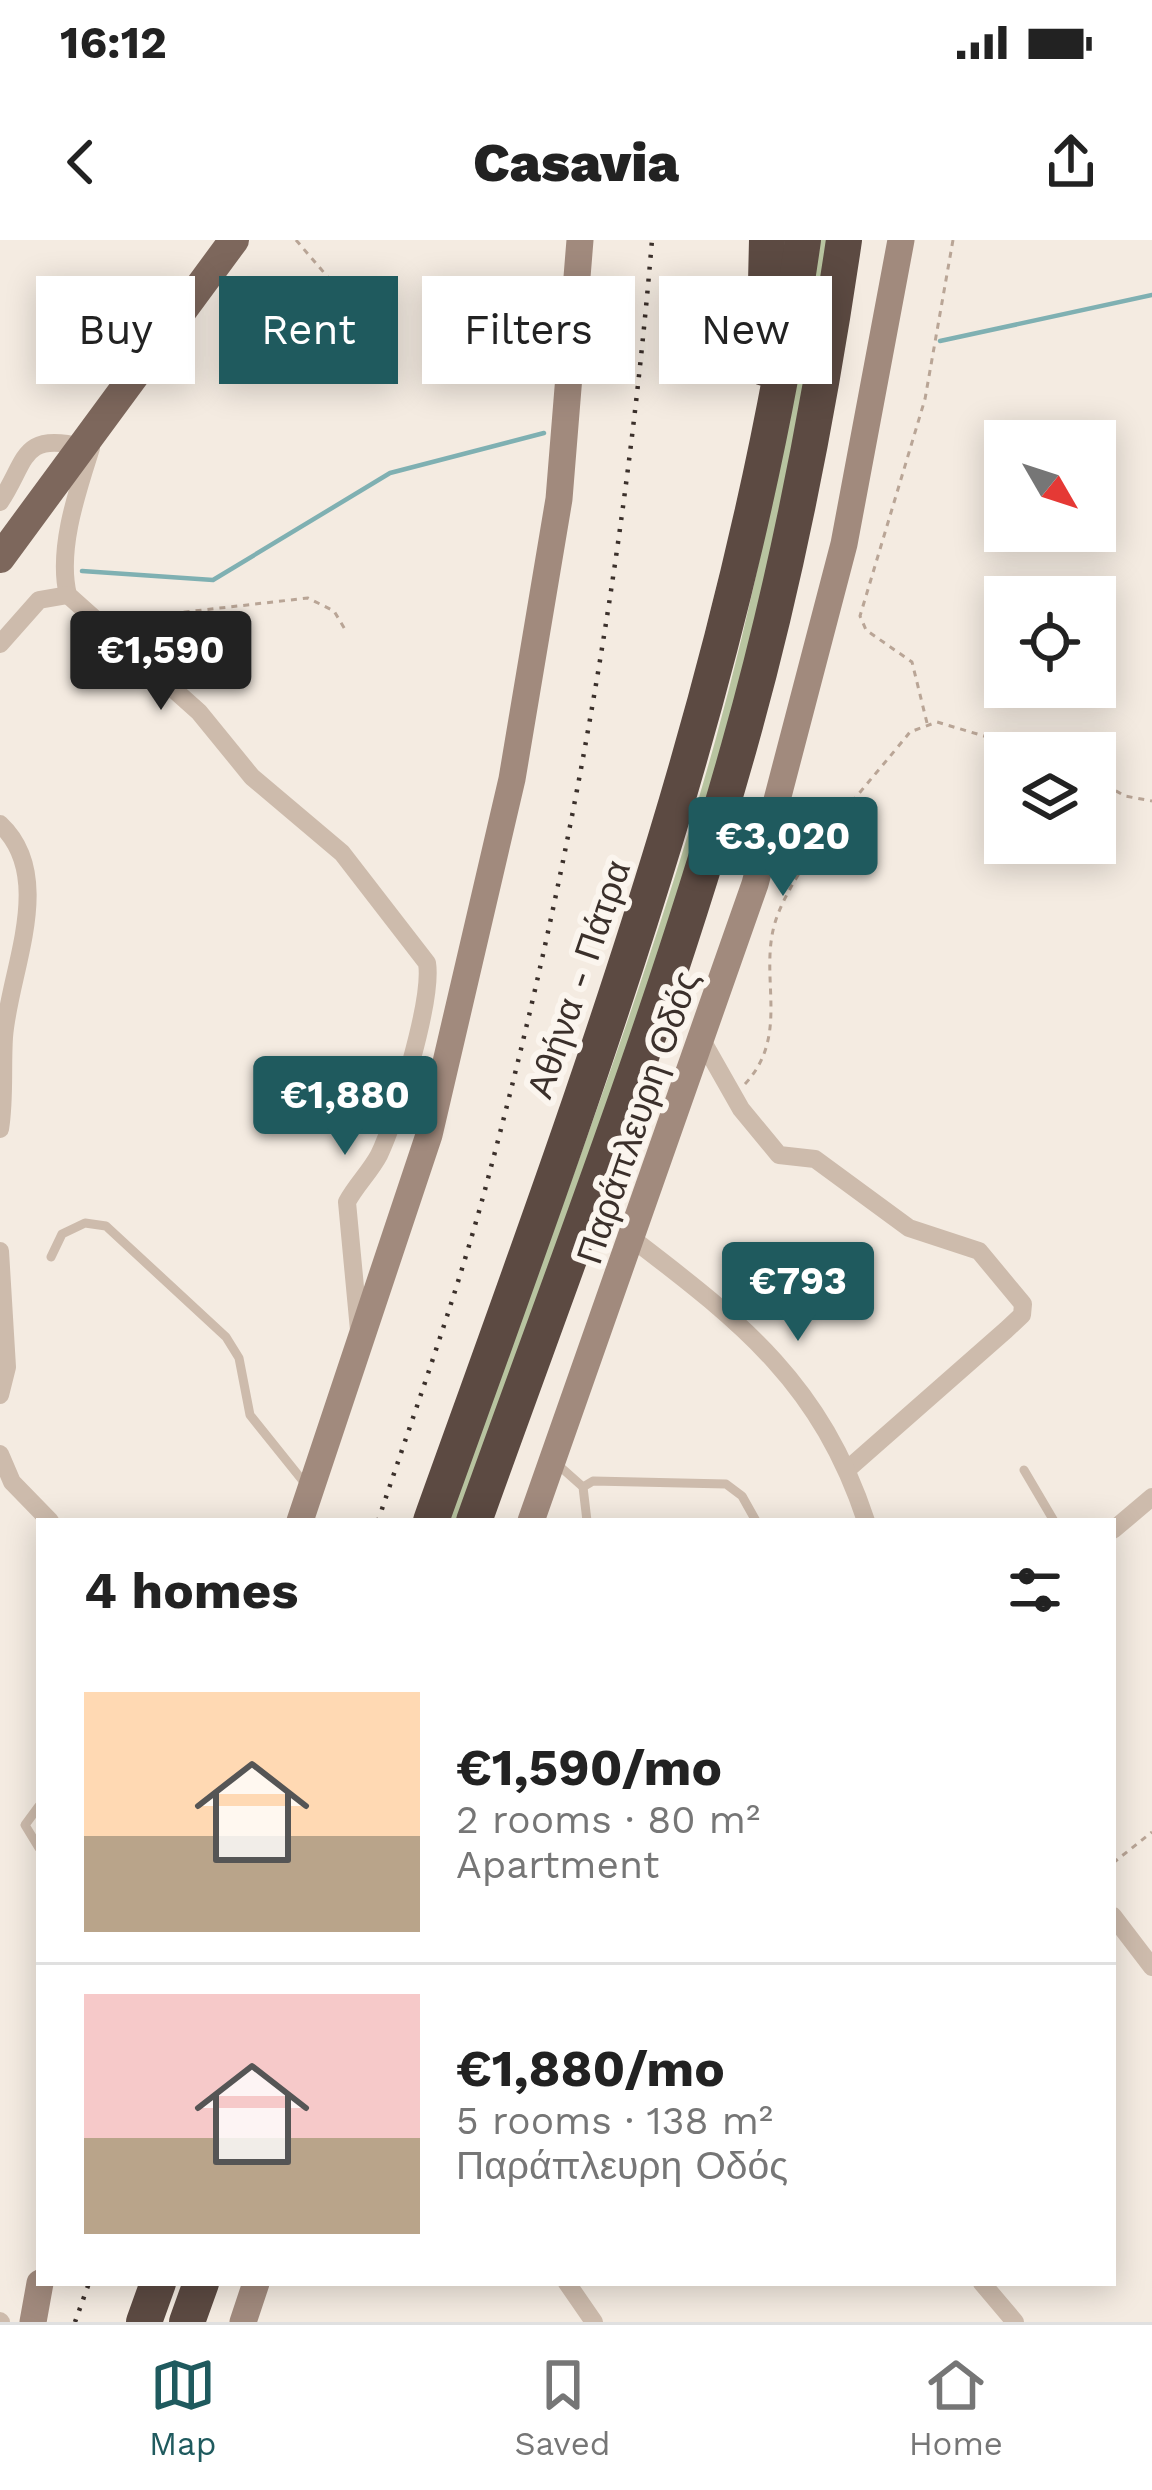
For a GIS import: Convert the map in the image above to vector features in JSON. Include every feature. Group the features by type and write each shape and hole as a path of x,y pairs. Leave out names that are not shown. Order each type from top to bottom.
{"highway":[{"path":"762,476 767,240"},
{"name":"Αθήνα - Πάτρα","path":"432,1518 654,890 717,676 762,476 803,240"},
{"path":"475,1518 651,1028 729,784 784,569 844,240"},
{"path":"144,2322 157,2286"},
{"path":"187,2322 200,2286"}],"main road":[{"path":"0,558 234,240"}],"street":[{"path":"301,1518 429,1135 518,751 559,499 580,240"},
{"name":"Παράπλευρη Οδός","path":"532,1518 703,1042 773,820 834,586 901,240"},
{"path":"68,595 73,513 101,420"},
{"path":"0,502 25,453 53,442 82,447"},
{"path":"0,644 39,600 68,595 200,712 252,777 352,862 427,963 411,1057 390,1125 379,1156 346,1202 362,1346"},
{"path":"0,824 23,853 27,870 22,936 4,1036 7,1085 0,1130"},
{"path":"703,1042 779,1155 815,1159 909,1228 979,1251 1025,1310 849,1468"},
{"path":"634,1240 763,1344 849,1468 865,1518"},
{"path":"0,1251 8,1367 0,1395"},
{"path":"0,1454 12,1482 47,1518"},
{"path":"1116,1527 1152,1497"},
{"path":"1116,1920 1152,1966"},
{"path":"33,2322 39,2286"},
{"path":"243,2322 255,2286"},
{"path":"570,2286 594,2322"},
{"path":"985,2286 1015,2322"}],"lane":[{"path":"51,1257 62,1234 85,1223 106,1226 130,1244 226,1337 239,1358 250,1415 311,1491"},
{"path":"552,1459 583,1486 587,1518"},
{"path":"1024,1470 1052,1518"},
{"path":"583,1486 593,1481 726,1484 742,1496 754,1518"},
{"path":"36,1810 25,1825 36,1842"}],"path":[{"path":"296,240 327,276"},
{"path":"927,723 912,662 866,630 860,616 921,417 953,240"},
{"path":"104,623 308,598 334,611 346,632"},
{"path":"735,1093 760,1065 770,1043 772,942 784,900 904,739 927,723 984,738"},
{"path":"1116,791 1152,801"},
{"path":"1116,1861 1152,1832"}],"green space":[{"path":"819,240 827,240 821,276 813,276"},
{"path":"794,384 803,384 749,646 672,910 458,1518 449,1518 656,936 716,738"}],"waterway":[{"path":"940,341 1152,295"},
{"path":"82,571 213,580 390,473 544,433"}],"railway":[{"path":"379,1518 479,1212 547,938 611,591 652,240"},
{"path":"75,2322 88,2286"}]}
